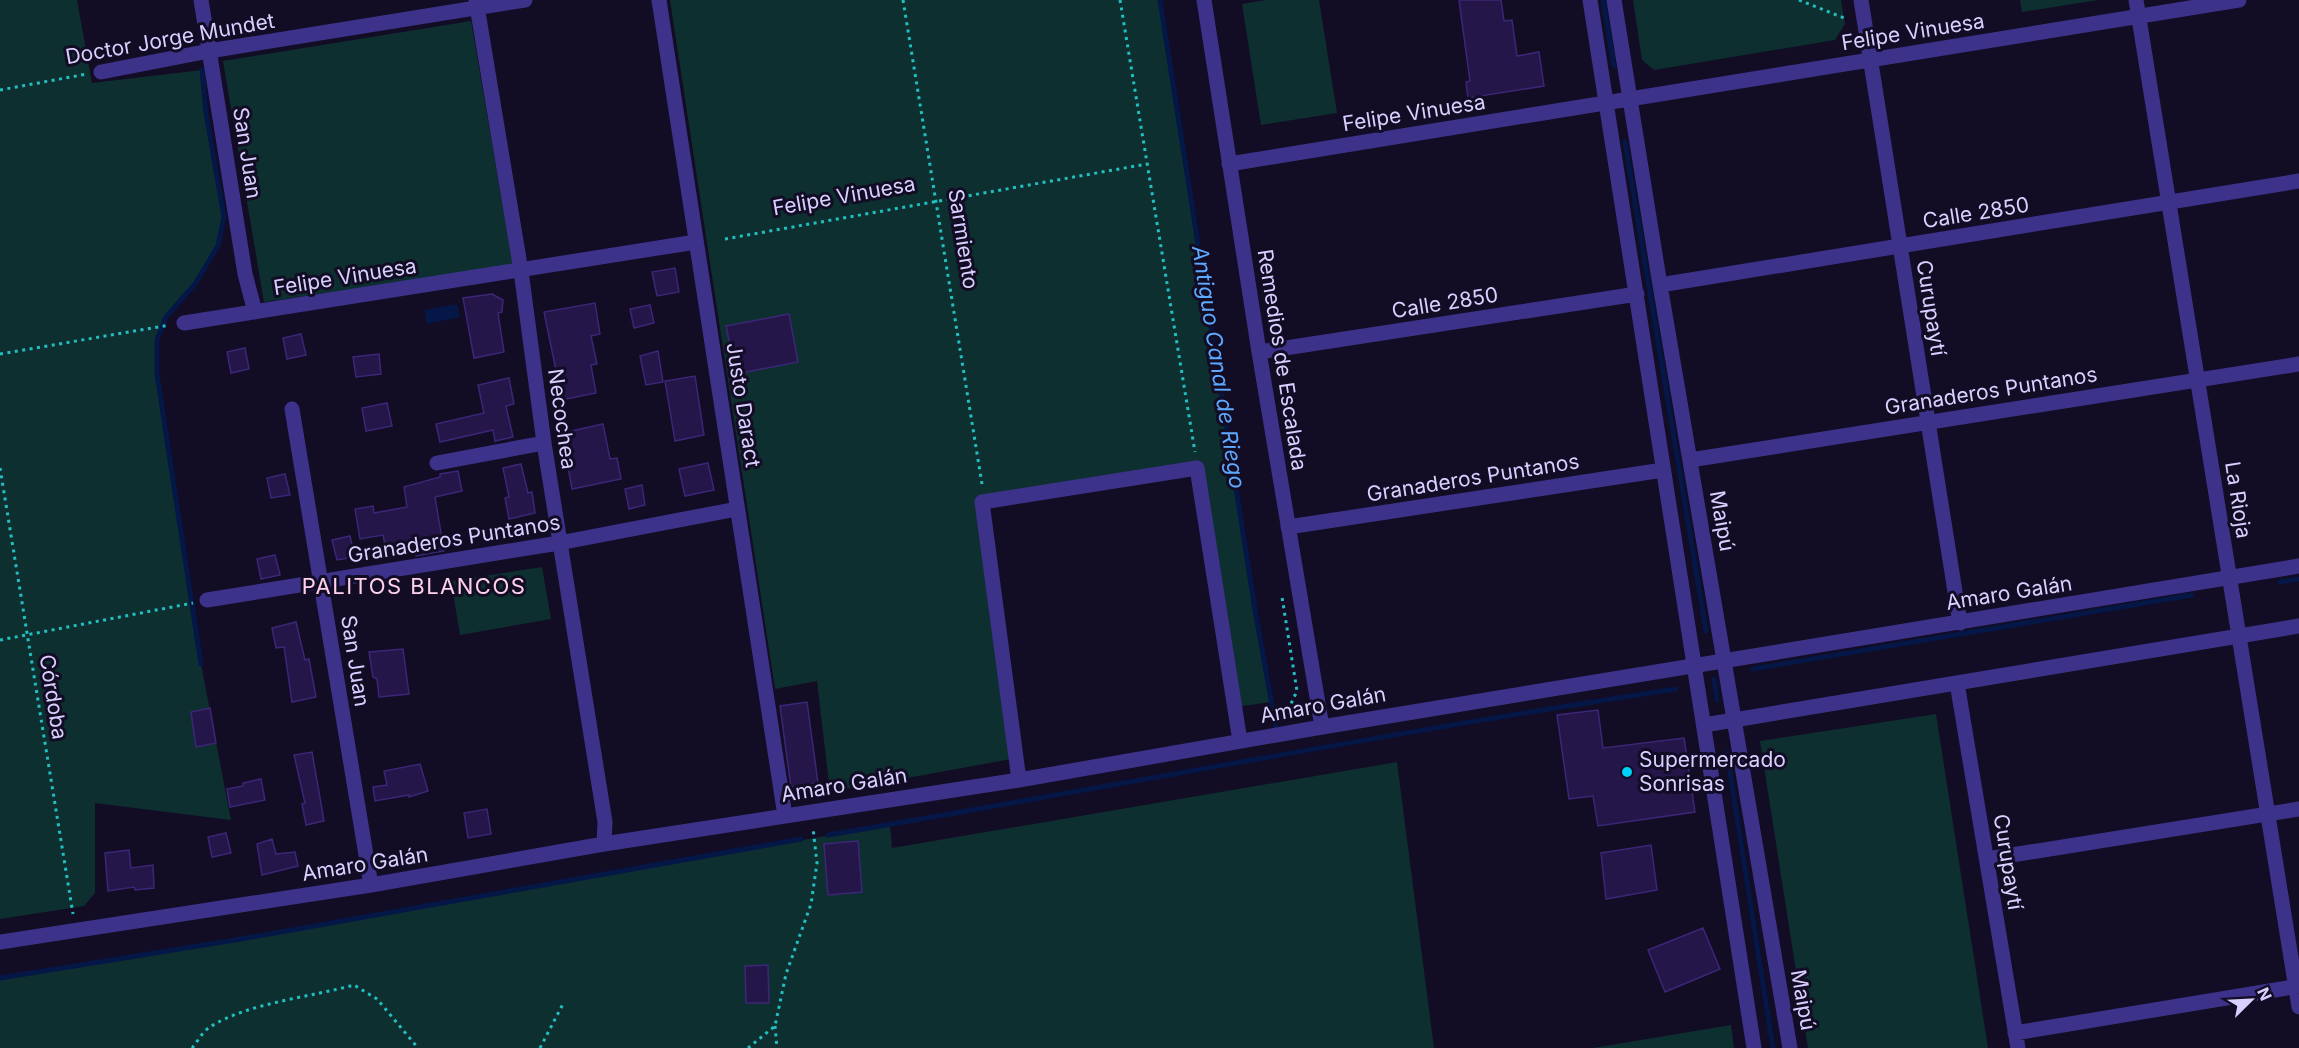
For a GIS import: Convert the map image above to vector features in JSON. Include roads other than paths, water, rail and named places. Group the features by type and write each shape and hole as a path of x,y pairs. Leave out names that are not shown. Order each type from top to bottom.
{"street":[{"name":"San Juan","path":"201,0 245,274 255,312"},
{"name":"Doctor Jorge Mundet","path":"101,72 477,5 525,0"},
{"name":"Justo Daract","path":"659,0 784,816"},
{"name":"Remedios de Escalada","path":"1204,0 1259,352 1322,726"},
{"path":"1590,0 1754,1048"},
{"name":"Maipú","path":"1614,0 1660,285 1790,1048"},
{"name":"Curupaytí","path":"1861,0 1960,623"},
{"name":"La Rioja","path":"2136,0 2299,1007"},
{"name":"Felipe Vinuesa","path":"1229,164 2239,0"},
{"name":"Necochea","path":"477,5 521,271 544,444 605,822 604,844"},
{"name":"Calle 2850","path":"1660,285 2299,182"},
{"name":"Felipe Vinuesa","path":"184,323 696,242"},
{"name":"Calle 2850","path":"1259,352 1637,294"},
{"name":"Granaderos Puntanos","path":"1690,460 2299,364"},
{"name":"San Juan","path":"292,409 371,885"},
{"path":"437,463 544,444"},
{"path":"1019,780 982,502 1197,468 1240,741"},
{"name":"Granaderos Puntanos","path":"1288,527 1663,470"},
{"name":"Granaderos Puntanos","path":"207,600 560,543 737,509"},
{"name":"Amaro Galán","path":"0,942 371,885 811,811 1019,780 1322,726 1725,662 2299,566"},
{"path":"1704,725 2299,626"},
{"name":"Curupaytí","path":"1958,683 2016,1040"},
{"path":"1987,859 2299,809"},
{"path":"2016,1040 2297,987"}],"water":[{"path":"457,304 460,317 427,324 424,310"}],"waterway":[{"name":"Antiguo Canal de Riego","path":"1160,0 1255,610 1277,733"},
{"path":"1603,0 1614,66"},
{"path":"201,664 157,374 157,340 166,317 195,284 218,246 224,217 206,113 202,70"},
{"path":"1625,142 1706,631"},
{"path":"2280,582 2299,579"},
{"path":"1753,669 2192,595"},
{"path":"1714,679 1717,700"},
{"path":"828,835 1358,741 1676,689"},
{"path":"1727,753 1773,1048"},
{"path":"0,978 241,939 801,839"}],"place":[{"name":"Supermercado Sonrisas","path":"1627,772"}],"district":[{"name":"PALITOS BLANCOS","path":"414,586"}]}
